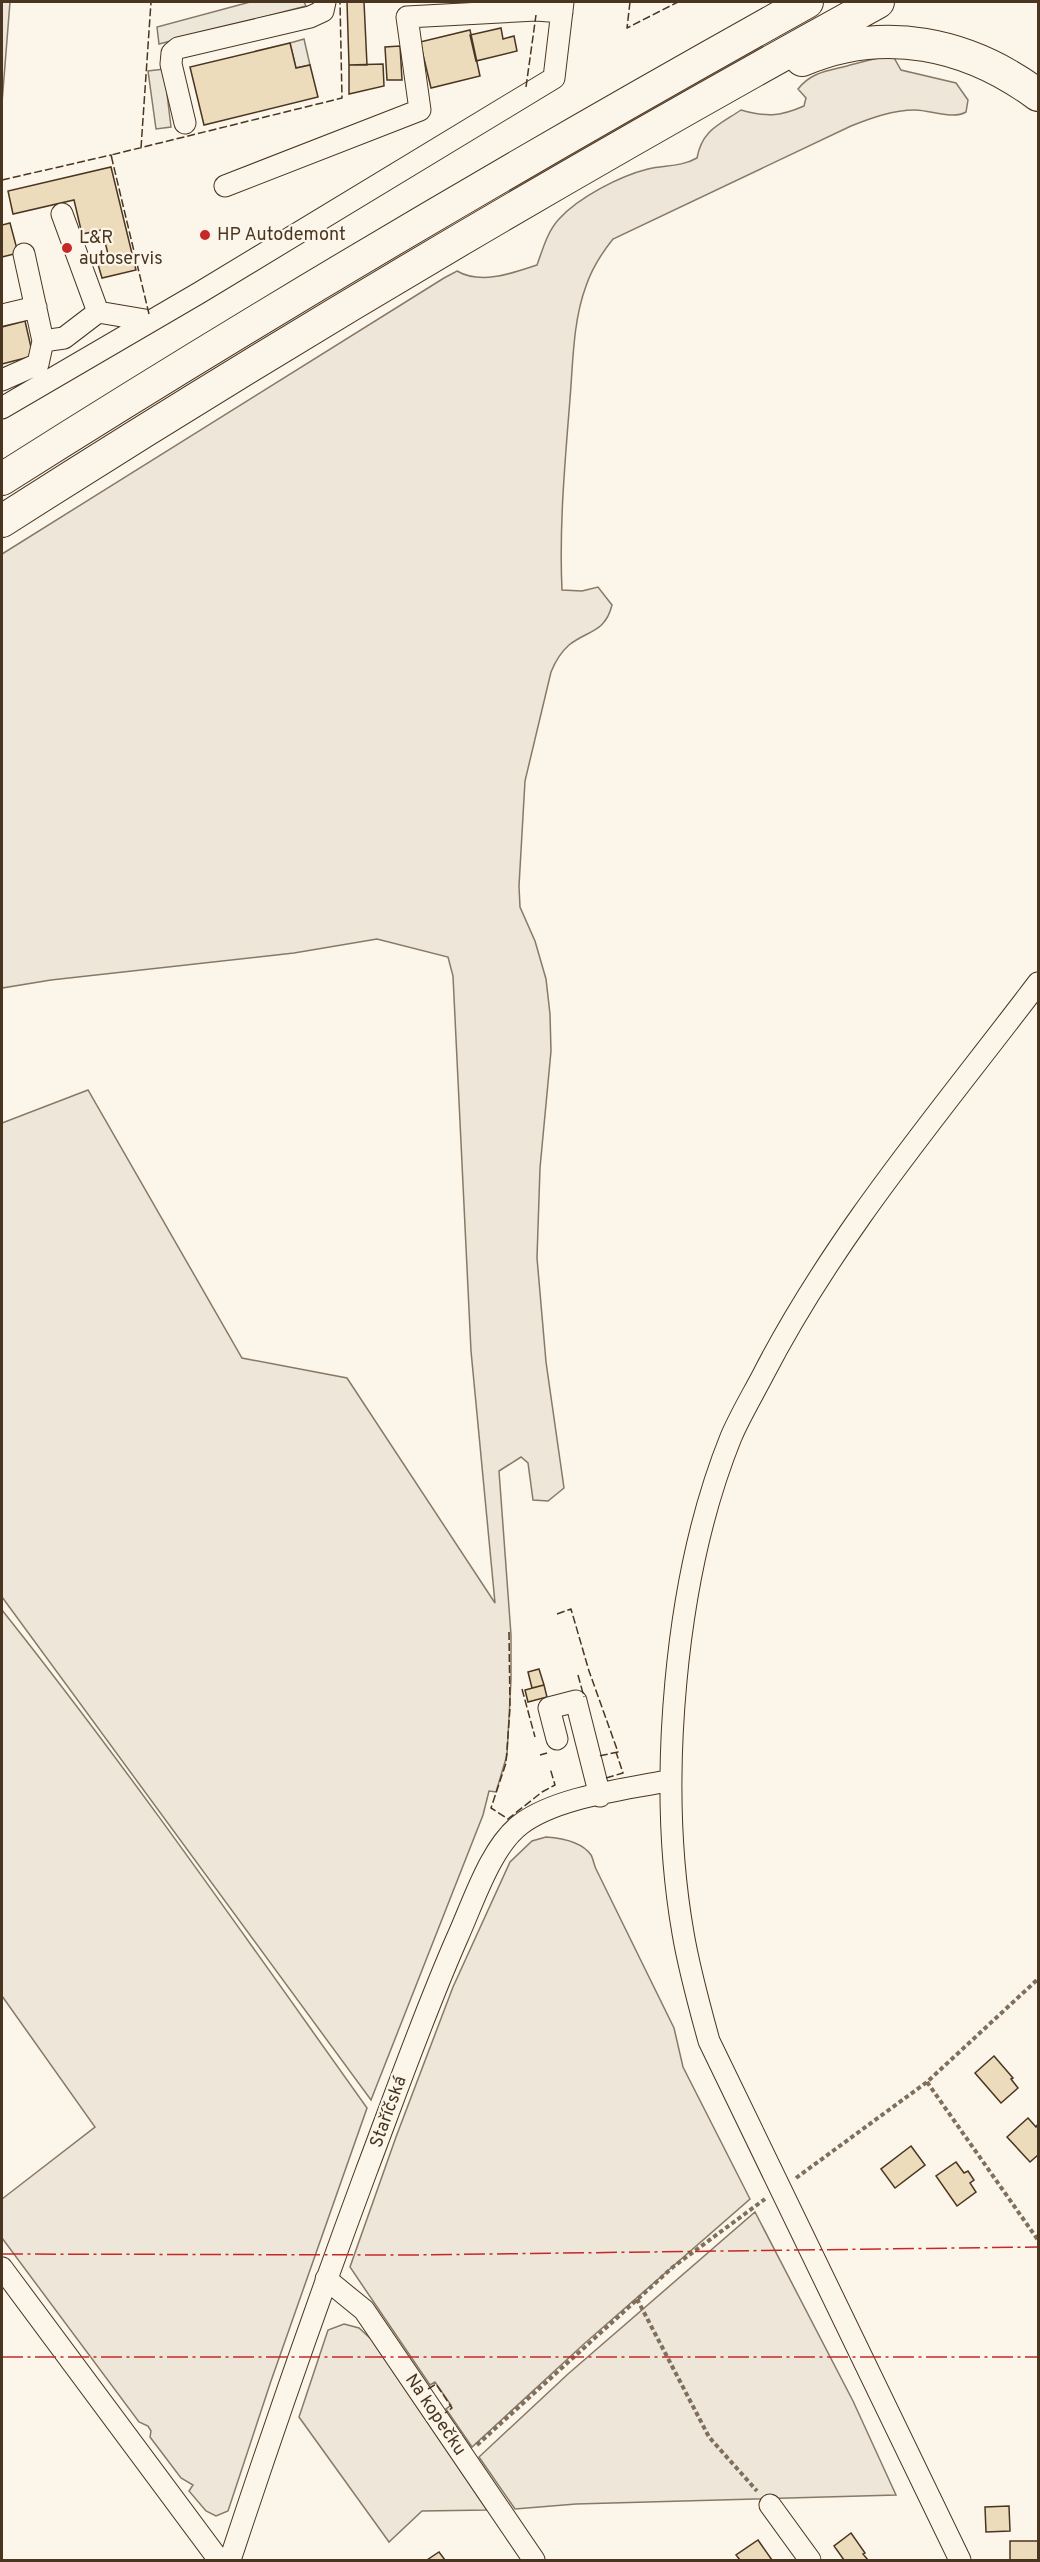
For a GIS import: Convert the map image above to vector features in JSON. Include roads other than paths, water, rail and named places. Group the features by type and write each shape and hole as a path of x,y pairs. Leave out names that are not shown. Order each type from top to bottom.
{"highway":[{"path":"2,479 229,337 640,94 807,2"},
{"path":"2,521 236,374 674,114 878,2"},
{"path":"674,114 823,51 885,40 923,44 959,53 994,66 1038,95"}],"street":[{"path":"185,123 171,64 172,53 178,48 310,17 323,11 325,2"},
{"path":"2,408 554,78 563,7 407,17 420,110 225,186"},
{"path":"62,214 98,312"},
{"path":"2,380 38,364 43,341 24,254"},
{"path":"2,315 36,307"},
{"path":"43,341 64,338 98,312 151,321"},
{"path":"960,2560 709,2041 695,1993 682,1931 671,1780 676,1683 688,1589 709,1504 731,1436 781,1341 827,1266 1038,983"},
{"path":"557,1739 549,1708 576,1701 600,1796"},
{"name":"Staříčská","path":"231,2560 272,2433 326,2279 432,1994 503,1842 520,1825 545,1811 671,1780"},
{"path":"4,2275 219,2560"},
{"name":"Na kopečku","path":"326,2279 364,2310 534,2560"},
{"path":"770,2505 810,2560"}],"place":[{"name":"HP Autodemont","path":"205,235"},
{"name":"L&R autoservis","path":"67,248"}]}
